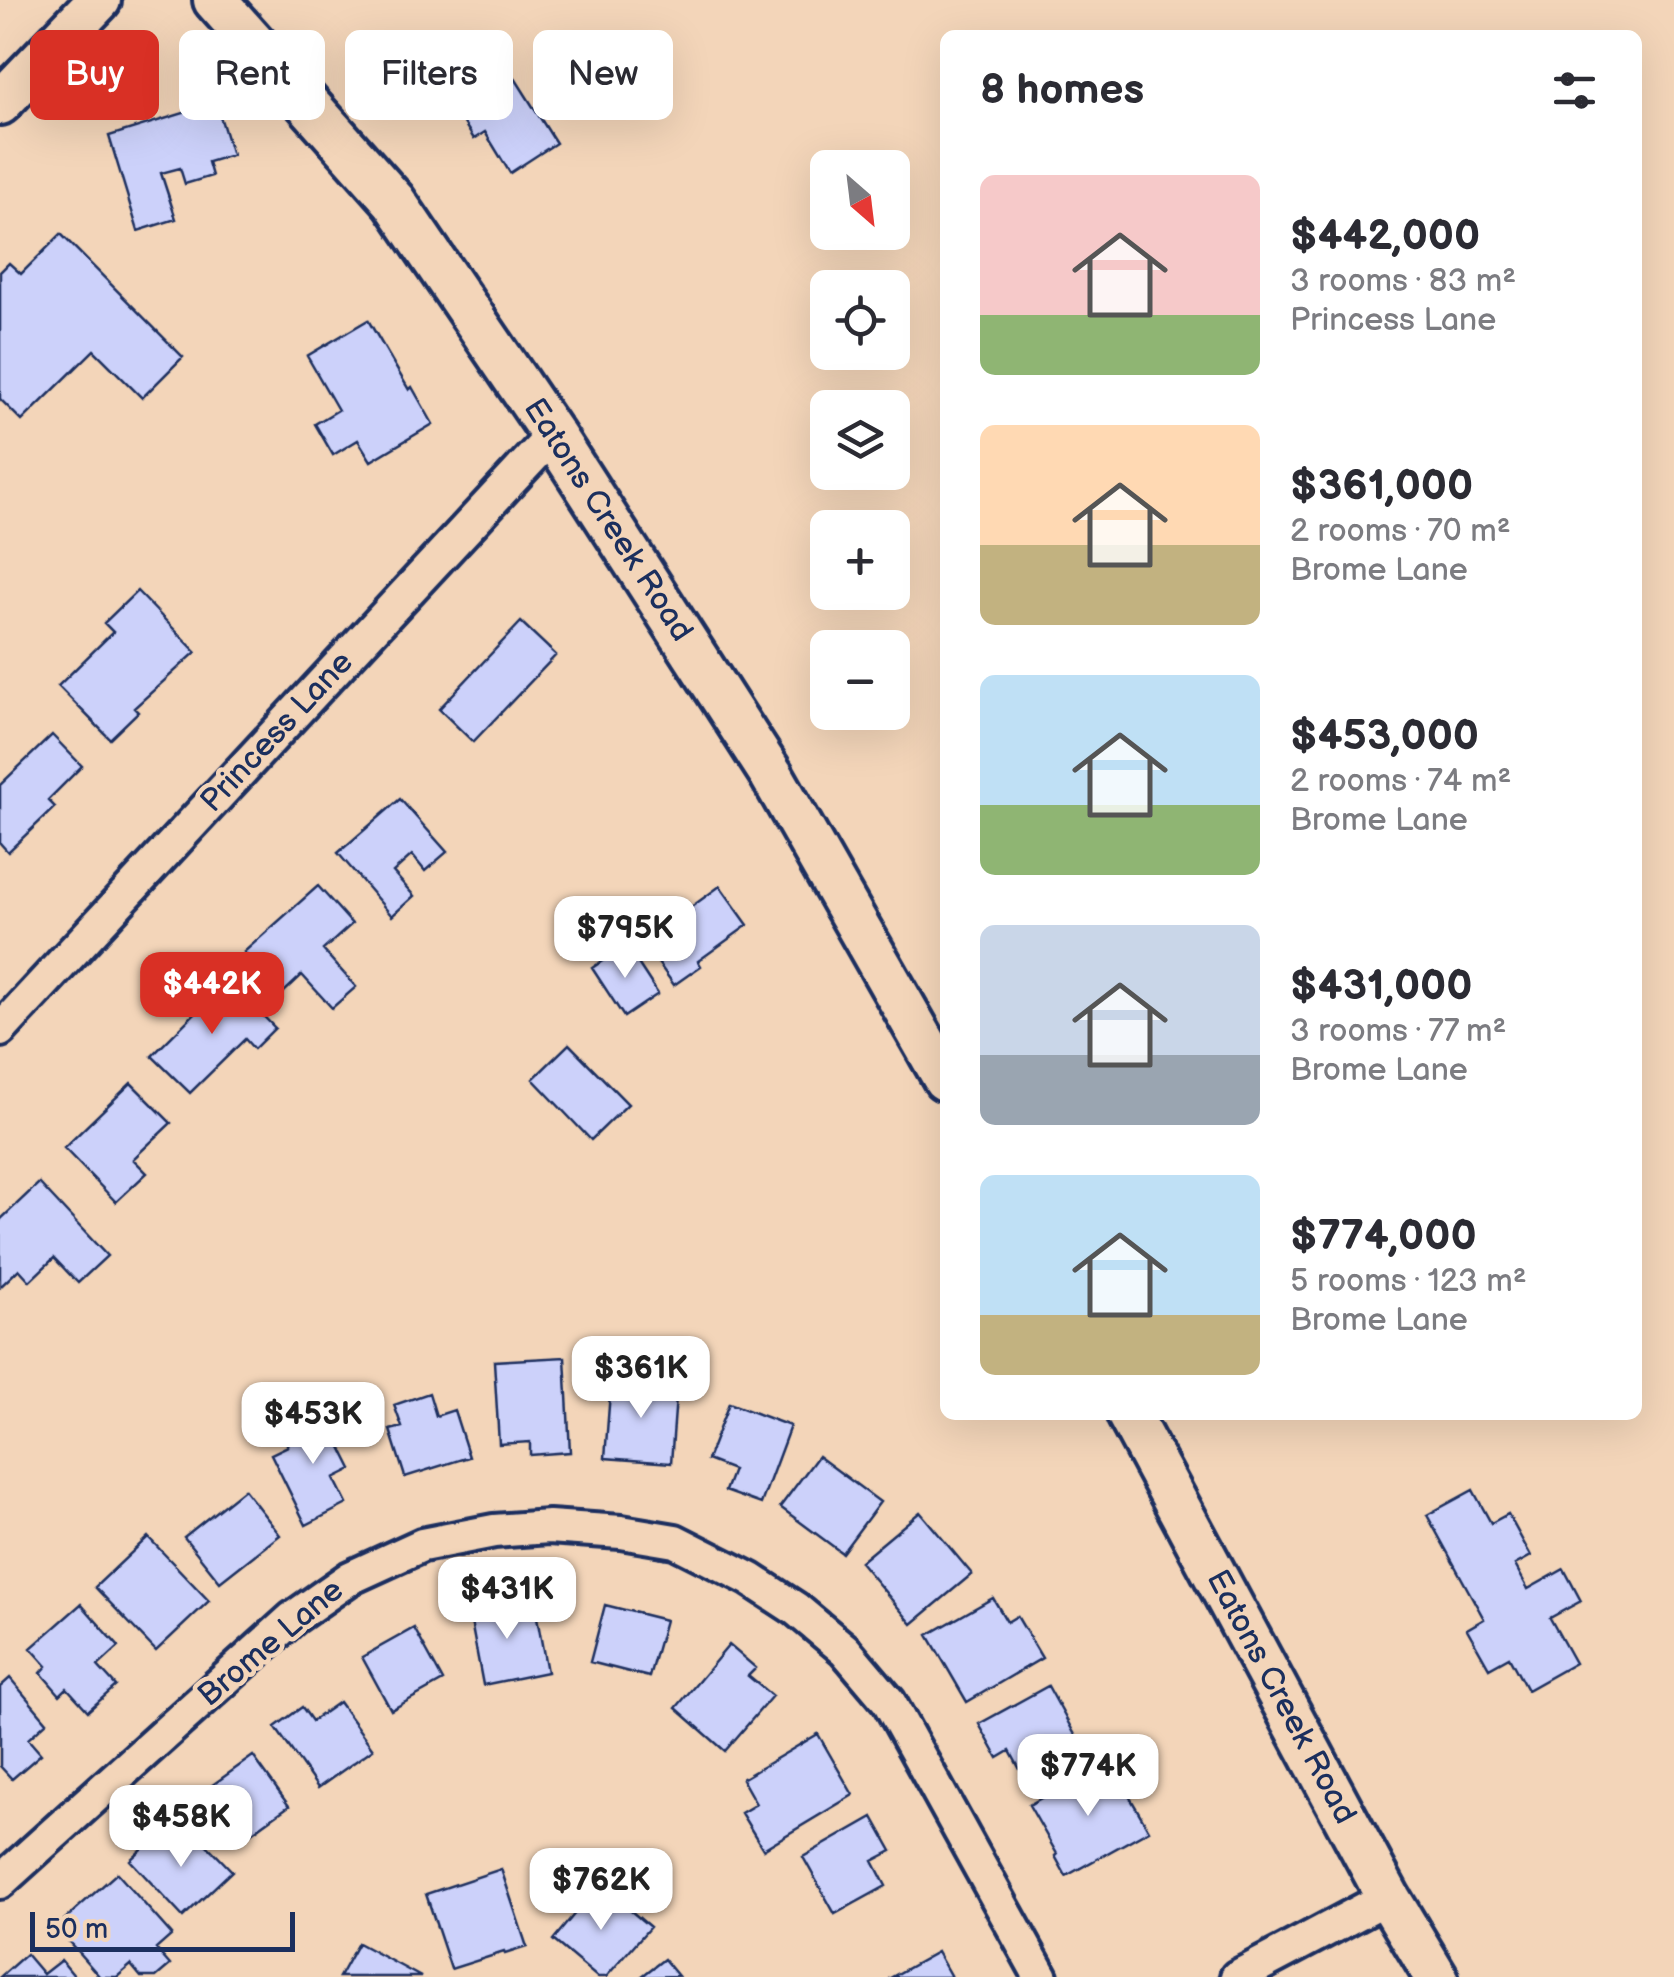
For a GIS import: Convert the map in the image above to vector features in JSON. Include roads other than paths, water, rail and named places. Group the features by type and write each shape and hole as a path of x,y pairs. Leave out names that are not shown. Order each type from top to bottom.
{"street":[{"path":"0,103 100,0"},
{"name":"Eatons Creek Road","path":"215,0 394,201 553,434 771,774 940,1071"},
{"name":"Princess Lane","path":"0,1030 553,434"},
{"name":"Eatons Creek Road","path":"1132,1420 1388,1897 1436,1977"},
{"name":"Brome Lane","path":"0,1882 293,1618 350,1578 422,1545 494,1530 550,1527 622,1532 674,1542 750,1578 796,1609 845,1650 888,1702 1041,1977"},
{"path":"1238,1977 1388,1897"}]}
